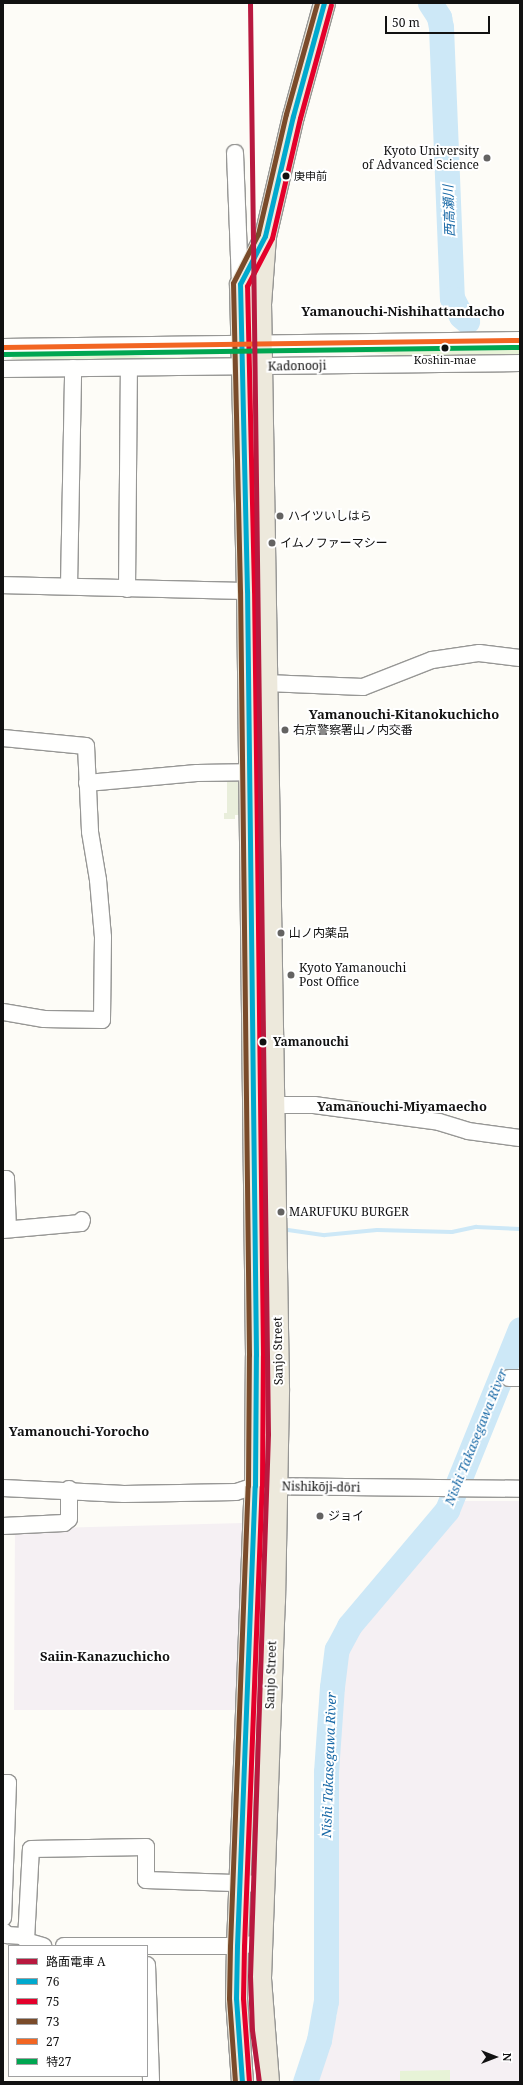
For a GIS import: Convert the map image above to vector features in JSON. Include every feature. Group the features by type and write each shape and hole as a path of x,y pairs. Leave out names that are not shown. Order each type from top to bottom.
{"main road":[{"name":"Sanjo Street","path":"251,343 260,304 265,236 293,116 324,3"},
{"name":"Sanjo Street","path":"242,2082 236,1998 239,1884 255,1486 258,772 251,343 240,284 265,236"},
{"name":"Sanjo Street","path":"255,591 266,683 258,772 272,1105 278,1388 261,1943 262,2019 268,2082"}],"street":[{"path":"235,153 240,284"},
{"name":"Kadonooji","path":"3,347 520,340"},
{"name":"Kadonooji","path":"3,370 520,363"},
{"path":"69,586 73,368"},
{"path":"127,588 128,368"},
{"path":"3,585 255,591"},
{"path":"266,683 363,687 432,660 479,654 520,658"},
{"path":"3,738 86,746 90,832 102,915 102,1020 44,1019 3,1012"},
{"path":"87,783 197,773 258,772"},
{"path":"272,1105 314,1105 439,1122 468,1131 520,1138"},
{"path":"3,1179 6,1179 6,1230 81,1223 82,1220"},
{"name":"Nishikōji-dōri","path":"3,1488 69,1489 124,1494 227,1492 255,1486 520,1489"},
{"path":"3,1526 64,1523 69,1520 69,1489"},
{"path":"3,1918 5,1782"},
{"path":"26,1940 31,1849 146,1847 146,1880 263,1884"},
{"path":"3,1931 7,1935 22,1936 26,1940 40,1945"},
{"path":"148,1945 237,1946 261,1943"},
{"path":"148,1988 152,2082"}],"shaded area":[{"path":"463,1501 520,1501 520,2082 314,2082 332,2020 337,2016 335,1801 347,1658 362,1626 455,1518"},
{"path":"243,1523 237,1710 14,1710 15,1529"}],"green space":[{"path":"520,348 520,357 435,358 374,353 287,352"},
{"path":"92,352 146,357 207,357 208,359 11,359 13,357"},
{"path":"227,779 240,779 240,815 235,815 235,819 224,819 224,813 227,813"},
{"path":"450,2070 450,2082 400,2082 400,2071"}],"waterway":[{"name":"西高瀬川","path":"430,3 439,17 441,27 452,298 461,316 467,321"},
{"path":"288,1230 325,1235 377,1230 452,1232 476,1227 520,1229"},
{"name":"Nishi Takasegawa River","path":"305,2082 319,2040 326,2001 326,1772 332,1687 337,1649 349,1626 447,1510 520,1329"}],"tram line":[{"name":"A","path":"250,3 268,1434 250,1976 252,2030 259,2082"}],"transit line":[{"name":"73","path":"235,2082 229,1998 230,1946 248,1486 249,1355 240,591 233,283 258,234 286,114 317,3"},
{"name":"76","path":"242,2082 236,1998 237,1946 255,1486 256,1355 247,591 240,284 265,236 293,116 324,3"},
{"name":"75","path":"249,2082 243,1998 244,1946 262,1486 263,1355 254,591 247,286 272,238 300,118 331,5"},
{"name":"27","path":"3,347 520,340"},
{"name":"特27","path":"3,354 520,347"}],"place":[{"name":"Kyoto University of Advanced Science","path":"487,158"},
{"name":"庚申前","path":"286,176"},
{"name":"Koshin-mae","path":"445,348"},
{"name":"ハイツいしはら","path":"280,516"},
{"name":"イムノファーマシー","path":"272,543"},
{"name":"右京警察署山ノ内交番","path":"285,730"},
{"name":"山ノ内薬品","path":"281,933"},
{"name":"Kyoto Yamanouchi Post Office","path":"291,975"},
{"name":"Yamanouchi","path":"263,1042"},
{"name":"MARUFUKU BURGER","path":"281,1212"},
{"name":"ジョイ","path":"320,1516"}],"district":[{"name":"Yamanouchi-Nishihattandacho","path":"403,311"},
{"name":"Yamanouchi-Kitanokuchicho","path":"404,714"},
{"name":"Yamanouchi-Miyamaecho","path":"402,1106"},
{"name":"Yamanouchi-Yorocho","path":"79,1431"},
{"name":"Saiin-Kanazuchicho","path":"105,1656"}]}
